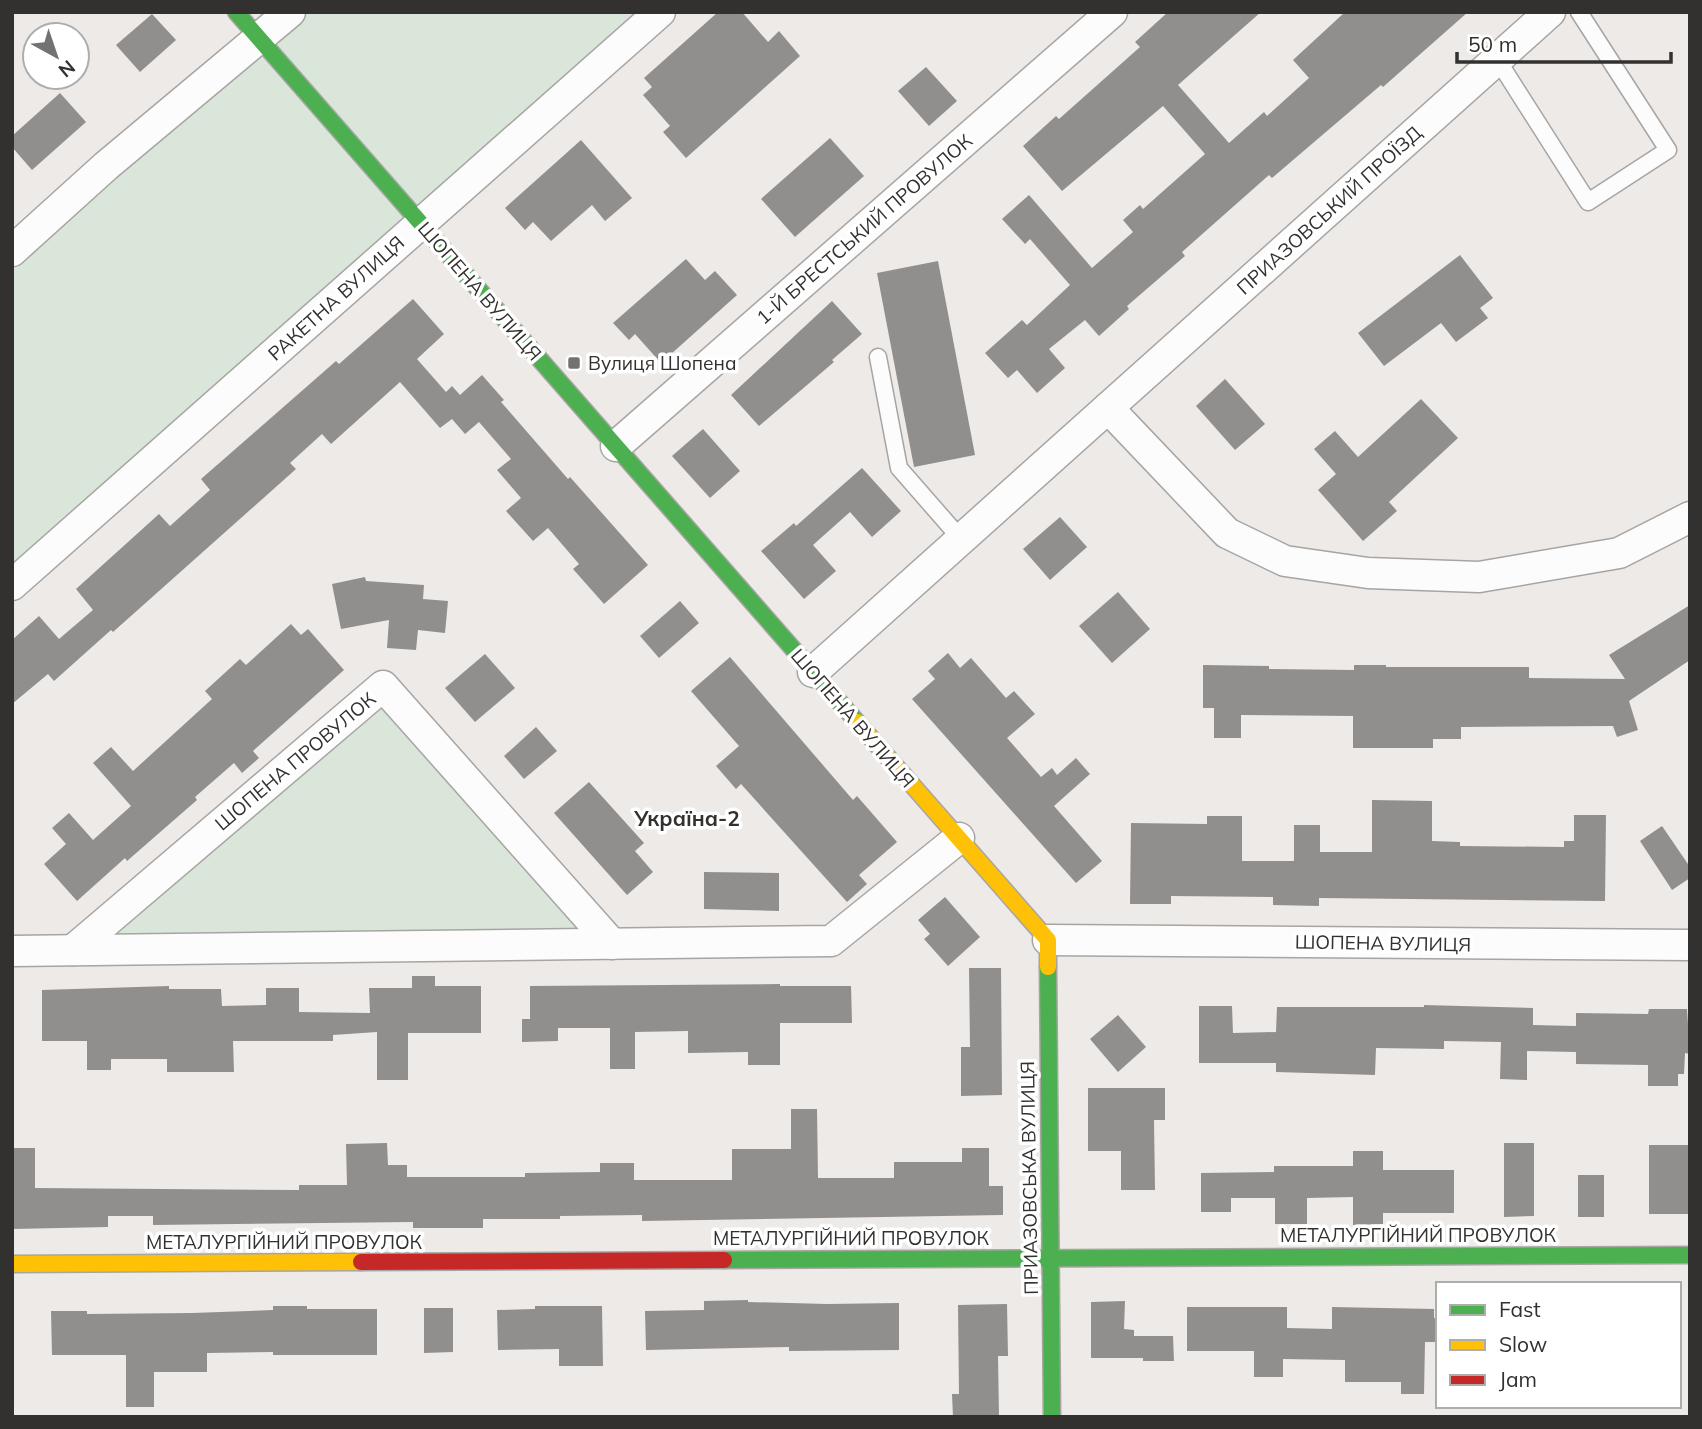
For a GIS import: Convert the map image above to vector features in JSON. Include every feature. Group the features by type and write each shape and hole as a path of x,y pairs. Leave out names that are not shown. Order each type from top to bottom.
{"street":[{"name":"ШОПЕНА ВУЛИЦЯ","path":"236,12 1048,940 1690,945"},
{"path":"12,251 106,166 289,12"},
{"name":"РАКЕТНА ВУЛИЦЯ","path":"12,585 660,12"},
{"name":"1-Й БРЕСТСЬКИЙ ПРОВУЛОК","path":"615,446 1112,12"},
{"name":"ПРИАЗОВСЬКИЙ ПРОЇЗД","path":"813,672 1550,12"},
{"path":"1108,408 1227,533 1285,561 1368,573 1479,577 1619,553 1690,517"},
{"name":"ШОПЕНА ПРОВУЛОК","path":"73,950 383,686 612,944"},
{"path":"12,951 831,942 959,838"},
{"name":"ПРИАЗОВСЬКА ВУЛИЦЯ","path":"1048,940 1052,1417"},
{"name":"МЕТАЛУРГІЙНИЙ ПРОВУЛОК","path":"12,1264 1690,1255"}],"lane":[{"path":"1497,60 1588,202 1668,150 1579,12"},
{"path":"878,357 899,468 961,539"}],"green space":[{"path":"308,12 639,12 12,567 12,266 87,197"},
{"path":"382,707 579,929 114,935"}],"building":[{"path":"718,12 742,12 768,42 779,31 800,56 686,158 663,132 670,126 643,95 652,87 644,78"},
{"path":"1168,12 1261,12 1178,85 1229,143 1264,112 1267,116 1309,78 1293,60 1345,12 1468,12 1383,87 1381,85 1272,178 1269,175 1182,252 1185,256 1127,306 1129,309 1099,336 1085,320 1049,349 1065,368 1037,393 1017,370 1008,378 985,353 1022,320 1027,325 1070,285 1030,239 1025,244 1002,219 1029,195 1092,268 1133,232 1123,220 1140,205 1143,209 1205,154 1163,106 1062,191 1023,146 1056,116 1059,119 1140,47 1135,42"},
{"path":"152,14 176,40 140,72 116,45"},
{"path":"926,67 957,101 929,126 898,91"},
{"path":"60,93 86,122 32,170 12,147 12,136"},
{"path":"830,138 864,176 795,237 761,199"},
{"path":"581,140 632,198 605,221 592,205 551,241 533,222 525,230 505,208"},
{"path":"1460,255 1493,298 1480,308 1488,318 1456,342 1441,323 1384,366 1358,333"},
{"path":"686,259 705,280 715,271 737,295 661,363 635,334 629,340 613,323"},
{"path":"938,261 975,455 914,467 877,273"},
{"path":"413,299 444,334 417,359 446,392 452,386 460,395 482,375 504,400 501,402 568,479 570,477 648,565 604,604 573,569 579,564 548,528 533,541 506,511 521,498 497,470 511,459 479,422 465,434 452,419 440,428 400,382 331,444 322,434 290,463 296,469 113,632 111,630 54,681 48,674 12,704 12,640 39,616 59,639 93,610 76,589 159,514 170,526 210,490 201,479 336,361 339,364"},
{"path":"832,301 862,334 832,360 834,362 759,426 731,395"},
{"path":"1225,379 1265,424 1235,450 1196,406"},
{"path":"1421,399 1458,438 1389,502 1397,511 1363,541 1318,490 1336,474 1314,449 1335,431 1358,457"},
{"path":"703,429 740,471 710,498 672,456"},
{"path":"862,468 901,511 872,537 850,512 813,545 836,571 804,599 761,551 794,523 796,526"},
{"path":"1060,517 1087,547 1050,580 1023,549"},
{"path":"365,577 366,581 424,585 423,599 448,601 445,633 418,630 416,650 387,648 389,620 341,629 332,584"},
{"path":"1118,592 1150,629 1112,663 1079,626"},
{"path":"680,601 699,623 659,658 640,636"},
{"path":"1690,605 1690,660 1629,701 1638,730 1617,737 1613,726 1461,727 1461,739 1433,739 1433,748 1353,748 1353,716 1241,715 1241,738 1214,738 1214,708 1203,708 1203,665 1354,670 1354,665 1529,667 1529,678 1625,679 1609,655"},
{"path":"291,624 301,635 308,629 344,670 253,751 259,758 242,773 234,763 195,797 197,800 77,901 44,864 66,844 52,828 69,813 93,840 131,806 93,763 111,747 133,771 212,699 205,691 240,659 246,665"},
{"path":"948,653 960,668 971,658 1006,698 1014,691 1035,714 1007,738 1041,777 1052,768 1057,775 1076,758 1090,774 1054,806 1102,861 1076,883 912,699 935,679 928,671"},
{"path":"485,654 515,688 475,722 445,688"},
{"path":"730,657 853,800 857,796 897,842 859,875 867,884 847,902 741,784 736,789 716,766 739,746 691,691"},
{"path":"536,727 557,751 524,779 504,756"},
{"path":"589,782 644,843 635,851 653,872 627,895 554,813"},
{"path":"1372,800 1432,801 1432,841 1460,842 1460,846 1564,847 1564,841 1574,841 1574,815 1606,815 1605,901 1319,898 1319,906 1273,905 1273,897 1171,896 1171,904 1130,904 1131,823 1207,824 1207,816 1242,816 1242,861 1294,861 1294,825 1320,825 1320,852 1372,852"},
{"path":"1662,826 1690,867 1690,878 1672,890 1640,841"},
{"path":"704,872 779,873 779,911 704,909"},
{"path":"945,897 980,937 948,966 924,939 930,934 918,920"},
{"path":"969,968 1001,968 1002,1095 961,1096 961,1047 970,1047"},
{"path":"412,976 435,976 435,986 481,986 481,1033 408,1033 408,1080 377,1080 377,1032 333,1035 333,1041 233,1041 234,1072 167,1072 167,1059 111,1059 111,1070 87,1070 87,1041 42,1041 42,990 169,986 169,989 221,989 222,1006 266,1005 266,988 299,988 299,1012 370,1013 369,988 412,988"},
{"path":"530,986 851,986 852,1023 780,1023 780,1065 748,1065 748,1052 688,1053 688,1031 635,1032 635,1069 610,1069 610,1028 558,1028 558,1041 522,1042 522,1019 530,1019"},
{"path":"1424,1005 1533,1008 1533,1025 1576,1026 1576,1013 1648,1014 1649,1009 1687,1009 1690,1054 1685,1053 1684,1074 1678,1074 1678,1086 1648,1086 1648,1065 1576,1064 1576,1052 1527,1051 1527,1080 1500,1079 1501,1042 1444,1041 1444,1049 1376,1048 1375,1075 1276,1072 1276,1063 1199,1063 1199,1006 1232,1006 1233,1033 1276,1032 1277,1007"},
{"path":"1118,1015 1146,1047 1118,1072 1090,1039"},
{"path":"1088,1088 1165,1088 1165,1120 1154,1120 1155,1190 1121,1190 1121,1151 1088,1151"},
{"path":"791,1109 817,1109 818,1178 894,1178 894,1162 962,1162 962,1148 989,1148 989,1186 1003,1186 1003,1215 642,1221 642,1215 560,1216 560,1219 483,1219 483,1228 413,1228 413,1222 153,1225 153,1216 108,1216 108,1227 12,1229 12,1148 35,1148 35,1188 299,1190 299,1185 347,1185 346,1144 387,1143 388,1165 407,1165 407,1177 525,1177 525,1173 600,1172 600,1163 634,1163 634,1180 732,1180 732,1149 791,1149"},
{"path":"1504,1143 1534,1143 1534,1216 1504,1217"},
{"path":"1649,1145 1690,1145 1690,1214 1649,1214"},
{"path":"1353,1151 1383,1151 1383,1170 1454,1170 1454,1213 1383,1213 1383,1224 1353,1225 1353,1197 1307,1198 1307,1224 1275,1224 1275,1198 1231,1198 1231,1212 1201,1212 1201,1173 1274,1172 1274,1166 1353,1166"},
{"path":"1578,1175 1604,1175 1604,1217 1578,1217"},
{"path":"704,1301 827,1304 899,1303 899,1350 789,1351 789,1347 646,1350 645,1311 704,1310"},
{"path":"1125,1301 1124,1329 1134,1330 1134,1336 1173,1336 1174,1361 1091,1358 1091,1302"},
{"path":"1007,1304 1008,1356 998,1356 999,1417 953,1417 952,1394 959,1394 958,1305"},
{"path":"273,1306 377,1309 377,1355 207,1353 207,1372 154,1372 154,1407 126,1407 126,1355 52,1355 51,1311 87,1311 87,1314 192,1313 273,1310"},
{"path":"535,1306 602,1306 603,1366 559,1366 559,1349 498,1350 497,1310 535,1309"},
{"path":"1187,1307 1287,1307 1287,1328 1332,1329 1332,1307 1434,1309 1436,1318 1436,1342 1425,1342 1424,1394 1401,1394 1401,1382 1345,1382 1345,1360 1283,1359 1283,1377 1254,1377 1254,1351 1187,1351"},
{"path":"424,1308 453,1308 453,1352 424,1353"}],"traffic: fast":[{"path":"236,12 857,722"},
{"path":"1048,967 1052,1417"},
{"path":"724,1260 1690,1255"}],"traffic: slow":[{"path":"857,722 1048,940 1048,967"},
{"path":"12,1264 361,1262"}],"traffic: jam":[{"path":"361,1262 724,1260"}],"place":[{"name":"Вулиця Шопена","path":"574,363"}],"district":[{"name":"Україна-2","path":"687,818"}]}
